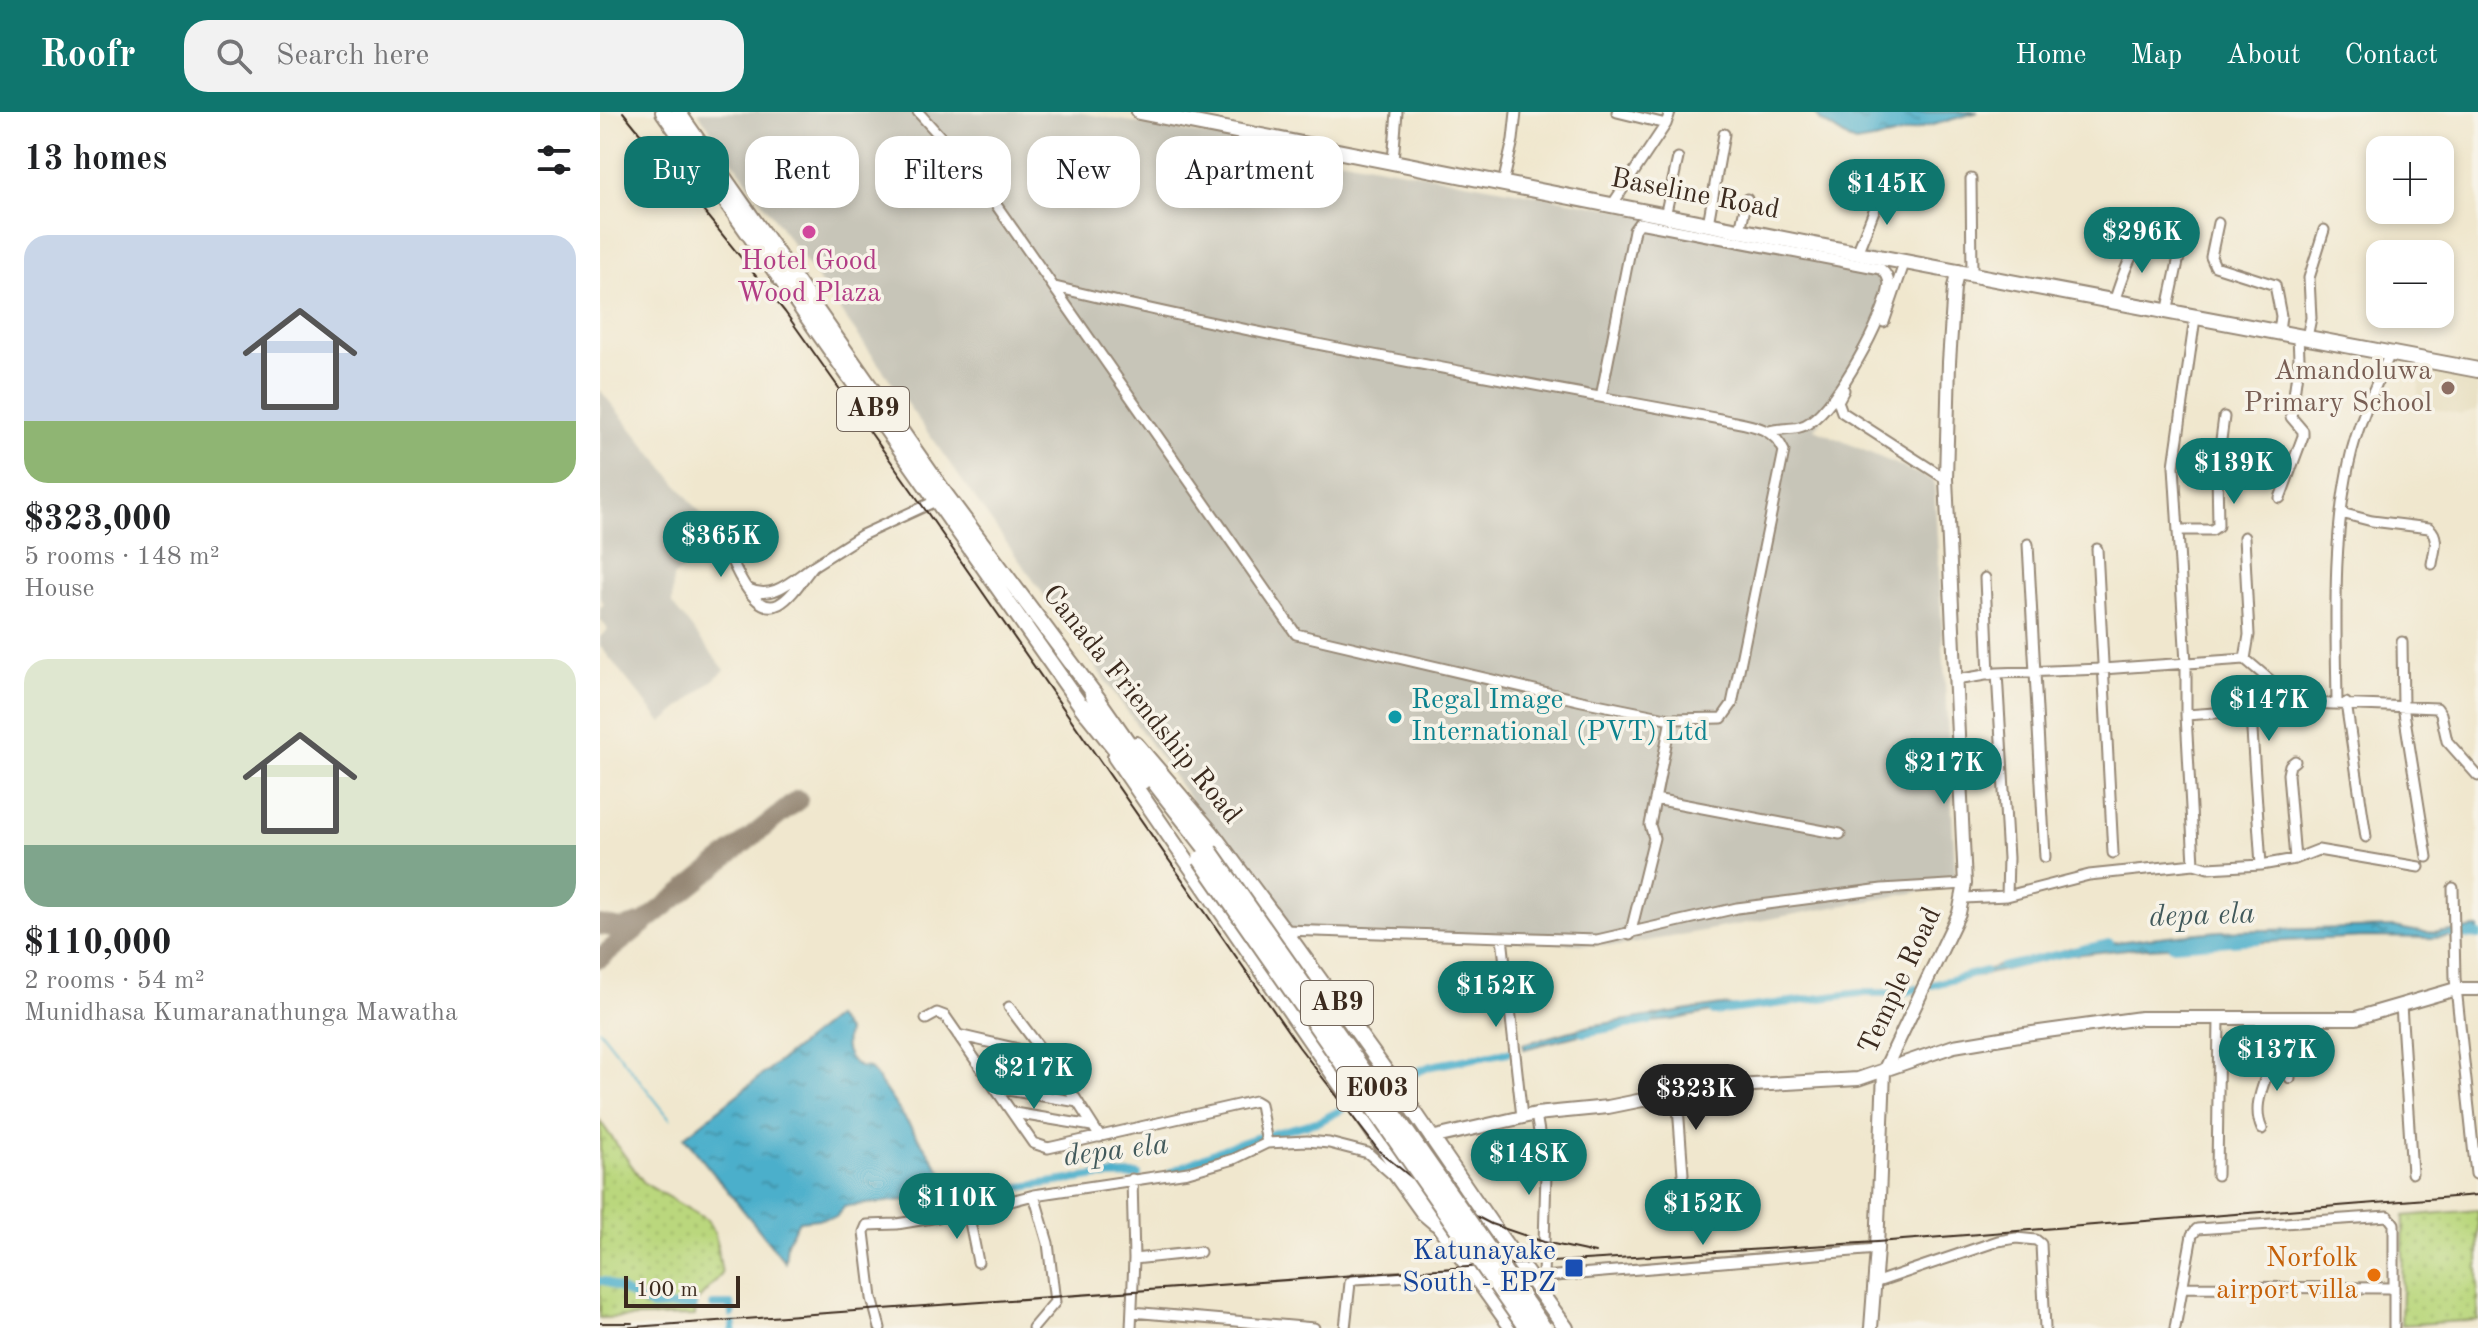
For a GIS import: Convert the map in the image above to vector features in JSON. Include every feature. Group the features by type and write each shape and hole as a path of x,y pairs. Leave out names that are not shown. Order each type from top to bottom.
{"highway":[{"name":"E003","path":"1088,700 1149,774 1527,1328"},
{"name":"E003","path":"1205,855 1543,1328"}],"main road":[{"name":"Canada Friendship Road","path":"663,112 1088,700 1211,832 1284,930 1431,1138 1537,1277 1563,1327"},
{"name":"Canada Friendship Road","path":"678,112 942,498"},
{"name":"Baseline Road","path":"1139,112 2167,313 2478,370"},
{"name":"Canada Friendship Road","path":"1088,700 1133,785 1512,1328"}],"street":[{"path":"918,112 976,176 1296,634 1671,719 1722,718 1732,704 1784,451 1769,431"},
{"path":"1393,161 1397,112"},
{"path":"1503,184 1516,112"},
{"path":"1617,112 1666,124"},
{"path":"1612,205 1666,124 1670,112"},
{"path":"1708,224 1724,134"},
{"path":"1665,216 1678,158"},
{"path":"1965,273 1971,179"},
{"path":"1857,253 1883,188"},
{"path":"1740,230 1747,199"},
{"path":"1055,287 1331,347 1769,431 1808,425 1831,401 1878,324 1889,285 1886,273 1881,269 1639,223 1634,230 1601,397"},
{"path":"2218,223 2211,257 2215,266 2275,285 2281,316 2279,332"},
{"path":"2114,302 2128,265 2144,236 2151,228 2160,228"},
{"path":"2280,498 2303,436 2303,431 2291,417 2303,337 2311,318 2309,278 2324,230"},
{"path":"2167,313 2182,243"},
{"path":"1905,261 1883,328 1841,394 1839,406 1842,412 1946,479"},
{"name":"Temple Road","path":"1871,1328 1884,1071 1964,898 1946,479 1954,287 1965,273"},
{"path":"2194,864 2174,466 2195,318"},
{"path":"2366,837 2342,703 2335,561 2349,463 2360,424 2390,354"},
{"path":"2179,530 2212,530 2218,526 2217,470 2224,417"},
{"path":"728,552 747,588 762,594 774,593 862,535 942,498"},
{"path":"2341,513 2372,521 2429,528 2434,532 2436,542 2432,564"},
{"path":"2244,537 2249,635 2245,659"},
{"path":"2028,544 2045,857"},
{"path":"2097,549 2113,853"},
{"path":"1985,578 2008,858 2007,896"},
{"path":"2402,642 2403,706 2427,857"},
{"path":"1956,680 1993,674 2245,659 2291,698 2308,703 2434,706 2440,710 2447,741 2478,776"},
{"path":"2186,715 2243,711 2251,716 2261,865"},
{"path":"1630,935 1654,838 1650,825 1671,719"},
{"path":"2295,761 2290,765 2288,774 2295,859"},
{"path":"1655,799 1840,834"},
{"path":"1964,898 2007,896 2089,875 2194,864 2208,868 2261,865 2295,859 2318,850 2419,867"},
{"path":"1284,930 1597,940 1630,935 1737,908 1882,889 1965,884"},
{"path":"2453,888 2456,989 2476,1174"},
{"path":"1502,937 1522,1117"},
{"path":"1431,1138 1536,1114 1608,1107 1677,1093 1735,1086 1845,1080 1884,1071 1954,1046 2010,1036 2141,1018 2356,1018 2456,989 2478,989"},
{"path":"2401,1005 2412,1173"},
{"path":"1009,1007 1063,1079 1100,1137"},
{"path":"926,1019 937,1013 945,1016 1033,1143 1048,1148 1255,1101 1260,1104 1267,1143"},
{"path":"2217,1175 2219,1017"},
{"path":"2289,1017 2290,1078"},
{"path":"958,1035 1044,1055"},
{"path":"2262,1129 2256,1116 2268,1071 2290,1059"},
{"path":"978,1062 1063,1079"},
{"path":"996,1088 1078,1102"},
{"path":"1677,1093 1683,1174"},
{"path":"1014,1113 1092,1126"},
{"path":"1536,1114 1546,1174 1537,1277"},
{"path":"880,1328 872,1298 864,1232 867,1225 897,1224 968,1212 1034,1195 1188,1172 1234,1159 1267,1143 1329,1143 1368,1153 1393,1175 1421,1214 1434,1226 1440,1227"},
{"path":"1131,1328 1134,1259 1132,1179"},
{"path":"1033,1328 1055,1302 1048,1243 1034,1195"},
{"path":"968,1212 978,1262"},
{"path":"2175,1328 2192,1235 2197,1229 2388,1216 2394,1224 2394,1328"},
{"path":"1874,1283 1998,1241 2016,1238 2036,1240 2041,1244 2045,1328"},
{"path":"1496,1304 1537,1277 1877,1249"},
{"path":"1134,1259 1200,1252"},
{"path":"1345,1328 1350,1283 1354,1279 1472,1273"},
{"path":"2183,1287 2394,1288"},
{"path":"1132,1312 1240,1324 1314,1328"}],"shaded area":[{"path":"698,112 1077,112 1210,136 1156,136 1156,208 1343,208 1343,160 1892,259 1875,330 1815,429 1934,481 1956,885 1620,946 1284,930 767,208 859,208 859,136 745,136 745,178 729,155 729,136 715,136"},
{"name":"Amandoluwa Primary School","path":"2423,360 2478,371 2478,410 2461,415 2416,405"},
{"path":"600,390 720,537 673,577 672,604 725,670 662,723 600,646 600,637 608,629 600,619 600,608 604,604 600,598"}],"green space":[{"path":"600,1121 644,1183 707,1220 715,1234 722,1274 696,1302 695,1316 600,1318"},
{"path":"2478,1210 2478,1320 2401,1325 2404,1216"}],"water":[{"path":"1814,112 1978,112 1890,137 1855,143 1821,121"},
{"path":"2395,927 2428,932 2478,928 2478,935 2365,937 2127,949 2062,956 1975,977 1974,974 1998,966 2028,962 2070,948 2085,949 2107,943 2168,936 2219,931"},
{"path":"1721,1005 1736,1007 1672,1020 1614,1026 1524,1049 1523,1044 1590,1026"},
{"path":"835,1017 847,1032 845,1043 848,1056 859,1067 870,1068 954,1190 949,1196 845,1206 836,1217 799,1221 787,1242 785,1262 684,1137"}],"waterway":[{"name":"depa ela","path":"2454,936 2478,935"},
{"name":"depa ela","path":"2172,946 2258,940"},
{"name":"depa ela","path":"2002,967 2110,943"},
{"name":"depa ela","path":"1932,985 1985,971"},
{"name":"depa ela","path":"1714,1012 1916,989"},
{"name":"depa ela","path":"1583,1033 1649,1021"},
{"path":"600,1030 671,1120"},
{"name":"depa ela","path":"1400,1079 1431,1066 1508,1052"},
{"name":"depa ela","path":"1271,1134 1320,1121 1341,1110"},
{"name":"depa ela","path":"1171,1172 1259,1137"},
{"name":"depa ela","path":"973,1194 1097,1176 1138,1175"},
{"path":"600,1281 652,1307 694,1306"},
{"path":"713,1305 731,1305 732,1314"}],"taxiway":[{"path":"600,958 798,800"},
{"path":"600,925 622,929 640,924"}],"railway":[{"path":"623,112 785,312 1299,1047 1379,1151 1428,1191 1491,1224 1544,1242 1595,1253"},
{"path":"619,1328 1468,1267 1877,1242 2478,1195"},
{"path":"600,1323 632,1323"}],"place":[{"name":"Hotel Good Wood Plaza","path":"809,232"},
{"name":"Amandoluwa Primary School","path":"2448,388"},
{"name":"Regal Image International (PVT) Ltd","path":"1395,717"},
{"name":"Katunayake South - EPZ","path":"1574,1268"},
{"name":"Norfolk airport villa","path":"2374,1275"}]}
